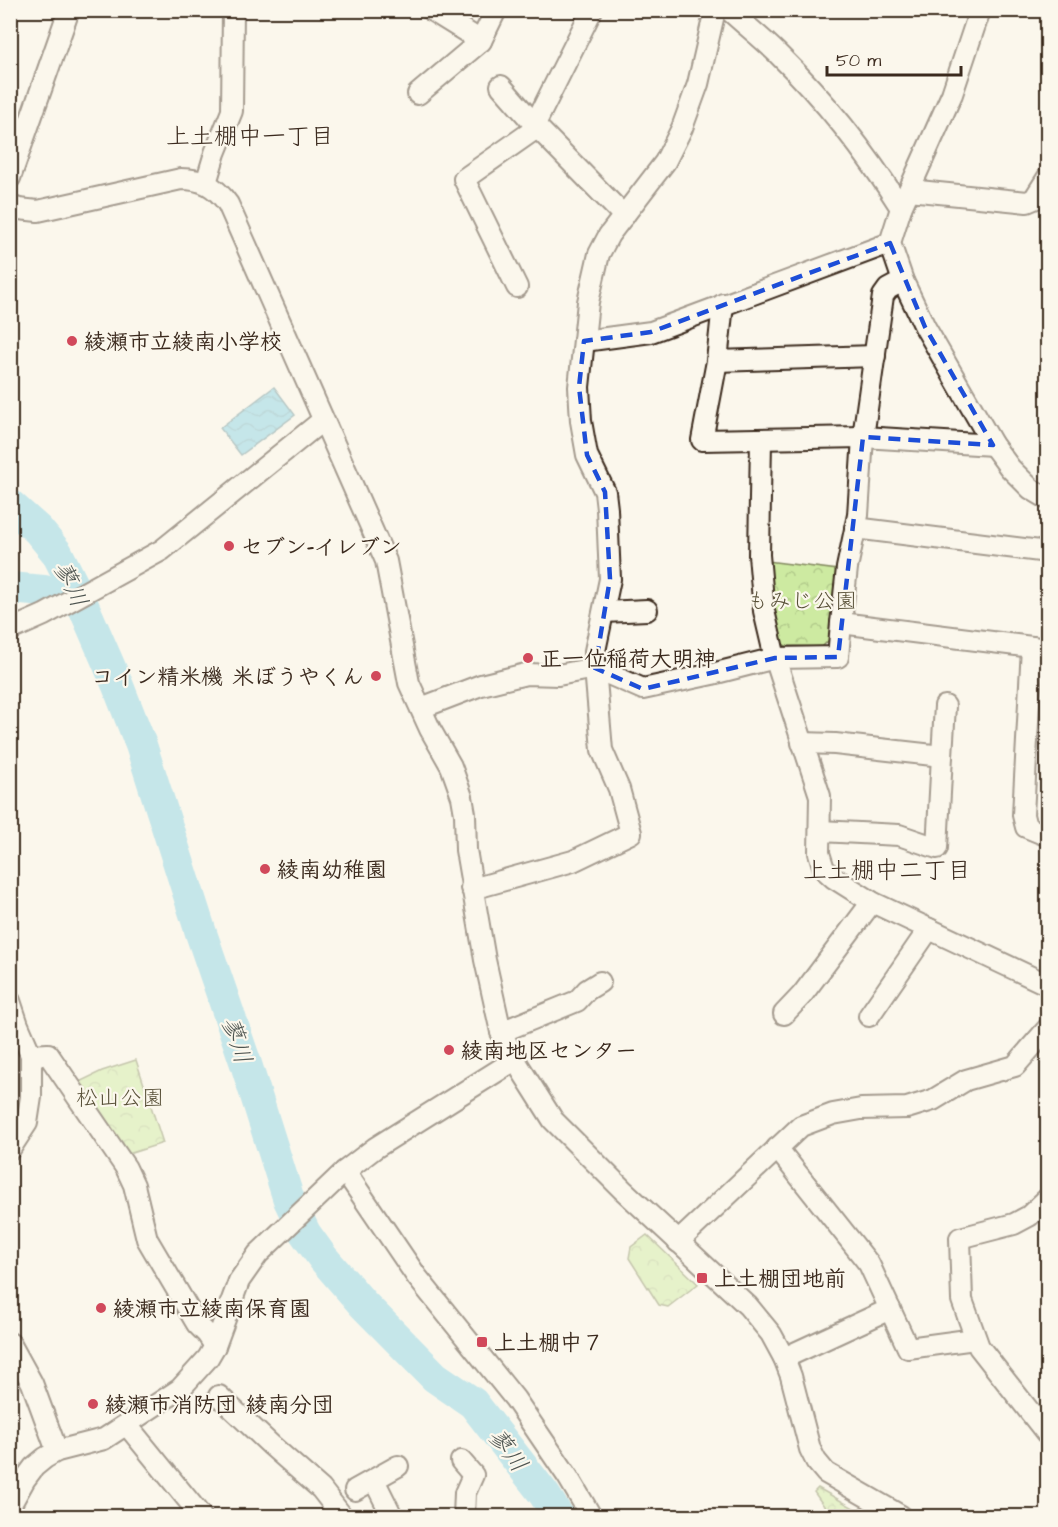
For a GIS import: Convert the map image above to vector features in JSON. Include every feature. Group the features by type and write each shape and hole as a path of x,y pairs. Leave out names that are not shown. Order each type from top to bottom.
{"street":[{"path":"10,178 69,10"},
{"path":"206,183 232,111 233,10"},
{"path":"431,10 481,41"},
{"path":"418,94 481,41 496,10"},
{"path":"517,287 465,179 531,132 592,10"},
{"path":"471,888 573,861 631,833 619,789 602,750 595,668 596,651 610,579 607,509 605,492 586,455 579,387 588,302 599,254 624,216 665,162 682,128 698,84 715,10"},
{"path":"729,10 777,53 905,199 1027,202 1034,199 1047,177"},
{"path":"980,10 952,94 905,199 890,243 903,281 960,392 1010,468 1031,489 1047,499"},
{"path":"501,86 624,216"},
{"path":"10,206 19,210 38,211 181,179 194,179 206,183 219,191 228,204 386,561 406,671 414,694 451,766 462,797 471,888 485,960 501,1032 515,1060 553,1120 583,1152 748,1306 771,1334 784,1358 816,1461 826,1473 901,1516"},
{"path":"584,341 651,332 890,243"},
{"path":"421,708 481,685 526,674 558,675 595,668 643,689 775,658 837,657 846,568 855,528 863,436 883,296 888,289 903,281"},
{"path":"723,304 717,361 702,440 863,436 993,445"},
{"path":"717,361 875,356"},
{"path":"10,630 44,615 162,550 323,420"},
{"path":"761,440 759,555 764,611 775,658 820,796 819,853 824,869 872,902 1047,981"},
{"path":"855,528 1047,552"},
{"path":"604,612 647,610"},
{"path":"841,623 1040,648 1023,815 1026,827 1047,837"},
{"path":"820,831 899,835 937,848 945,706"},
{"path":"802,743 835,744 942,756"},
{"path":"784,1014 872,902"},
{"path":"869,1016 929,929"},
{"path":"501,1032 577,1001 587,990 600,982"},
{"path":"10,1001 14,1027 31,1055 32,1097 27,1123 10,1149"},
{"path":"678,1242 801,1126 833,1114 861,1109 907,1108 933,1100 966,1080 1015,1066 1047,1028"},
{"path":"31,1055 48,1054 126,1168 134,1185 147,1239 197,1324 215,1347"},
{"path":"10,1506 34,1467 57,1451 104,1439 180,1389 208,1359 215,1347 239,1281 258,1254 345,1171 375,1148 515,1060"},
{"path":"777,1148 869,1264 908,1348 975,1339"},
{"path":"345,1171 417,1277 516,1400 568,1477 591,1516"},
{"path":"1047,1198 1029,1216 1014,1224 960,1238 962,1300 975,1339 1047,1435"},
{"path":"784,1358 890,1309"},
{"path":"10,1343 32,1383 57,1451"},
{"path":"219,1396 321,1489 342,1516"},
{"path":"127,1425 201,1516"},
{"path":"461,1461 473,1475 465,1493 464,1516"},
{"path":"355,1490 398,1466"},
{"path":"374,1480 400,1516"}],"highlighted area":[{"path":"890,243 925,327 993,445 863,437 838,657 775,658 643,689 595,668 610,579 605,492 587,455 579,387 584,341 651,332"}],"green space":[{"name":"もみじ公園","path":"767,561 838,570 832,637 822,647 786,646 779,642 770,611"},
{"name":"松山公園","path":"136,1060 163,1143 125,1155 79,1082 102,1071"},
{"path":"647,1235 698,1284 668,1307 659,1305 629,1258 631,1247"},
{"path":"818,1488 868,1516 831,1516 814,1492"}],"water":[{"path":"274,387 295,415 241,455 220,428"}],"waterway":[{"name":"蓼川","path":"10,505 38,530 57,553 82,603 118,686 141,745 289,1200 305,1233 323,1258 363,1304 435,1377 473,1403 544,1494 558,1516"},
{"path":"10,588 44,591 82,603"}],"place":[{"name":"綾瀬市立綾南小学校","path":"72,341"},
{"name":"セブン-イレブン","path":"229,546"},
{"name":"正一位稲荷大明神","path":"528,658"},
{"name":"コイン精米機 米ぼうやくん","path":"376,676"},
{"name":"綾南幼稚園","path":"265,869"},
{"name":"綾南地区センター","path":"449,1050"},
{"name":"上土棚団地前","path":"702,1278"},
{"name":"綾瀬市立綾南保育園","path":"101,1308"},
{"name":"上土棚中７","path":"482,1342"},
{"name":"綾瀬市消防団 綾南分団","path":"93,1404"}],"district":[{"name":"上土棚中一丁目","path":"250,136"},
{"name":"上土棚中二丁目","path":"887,870"}]}
